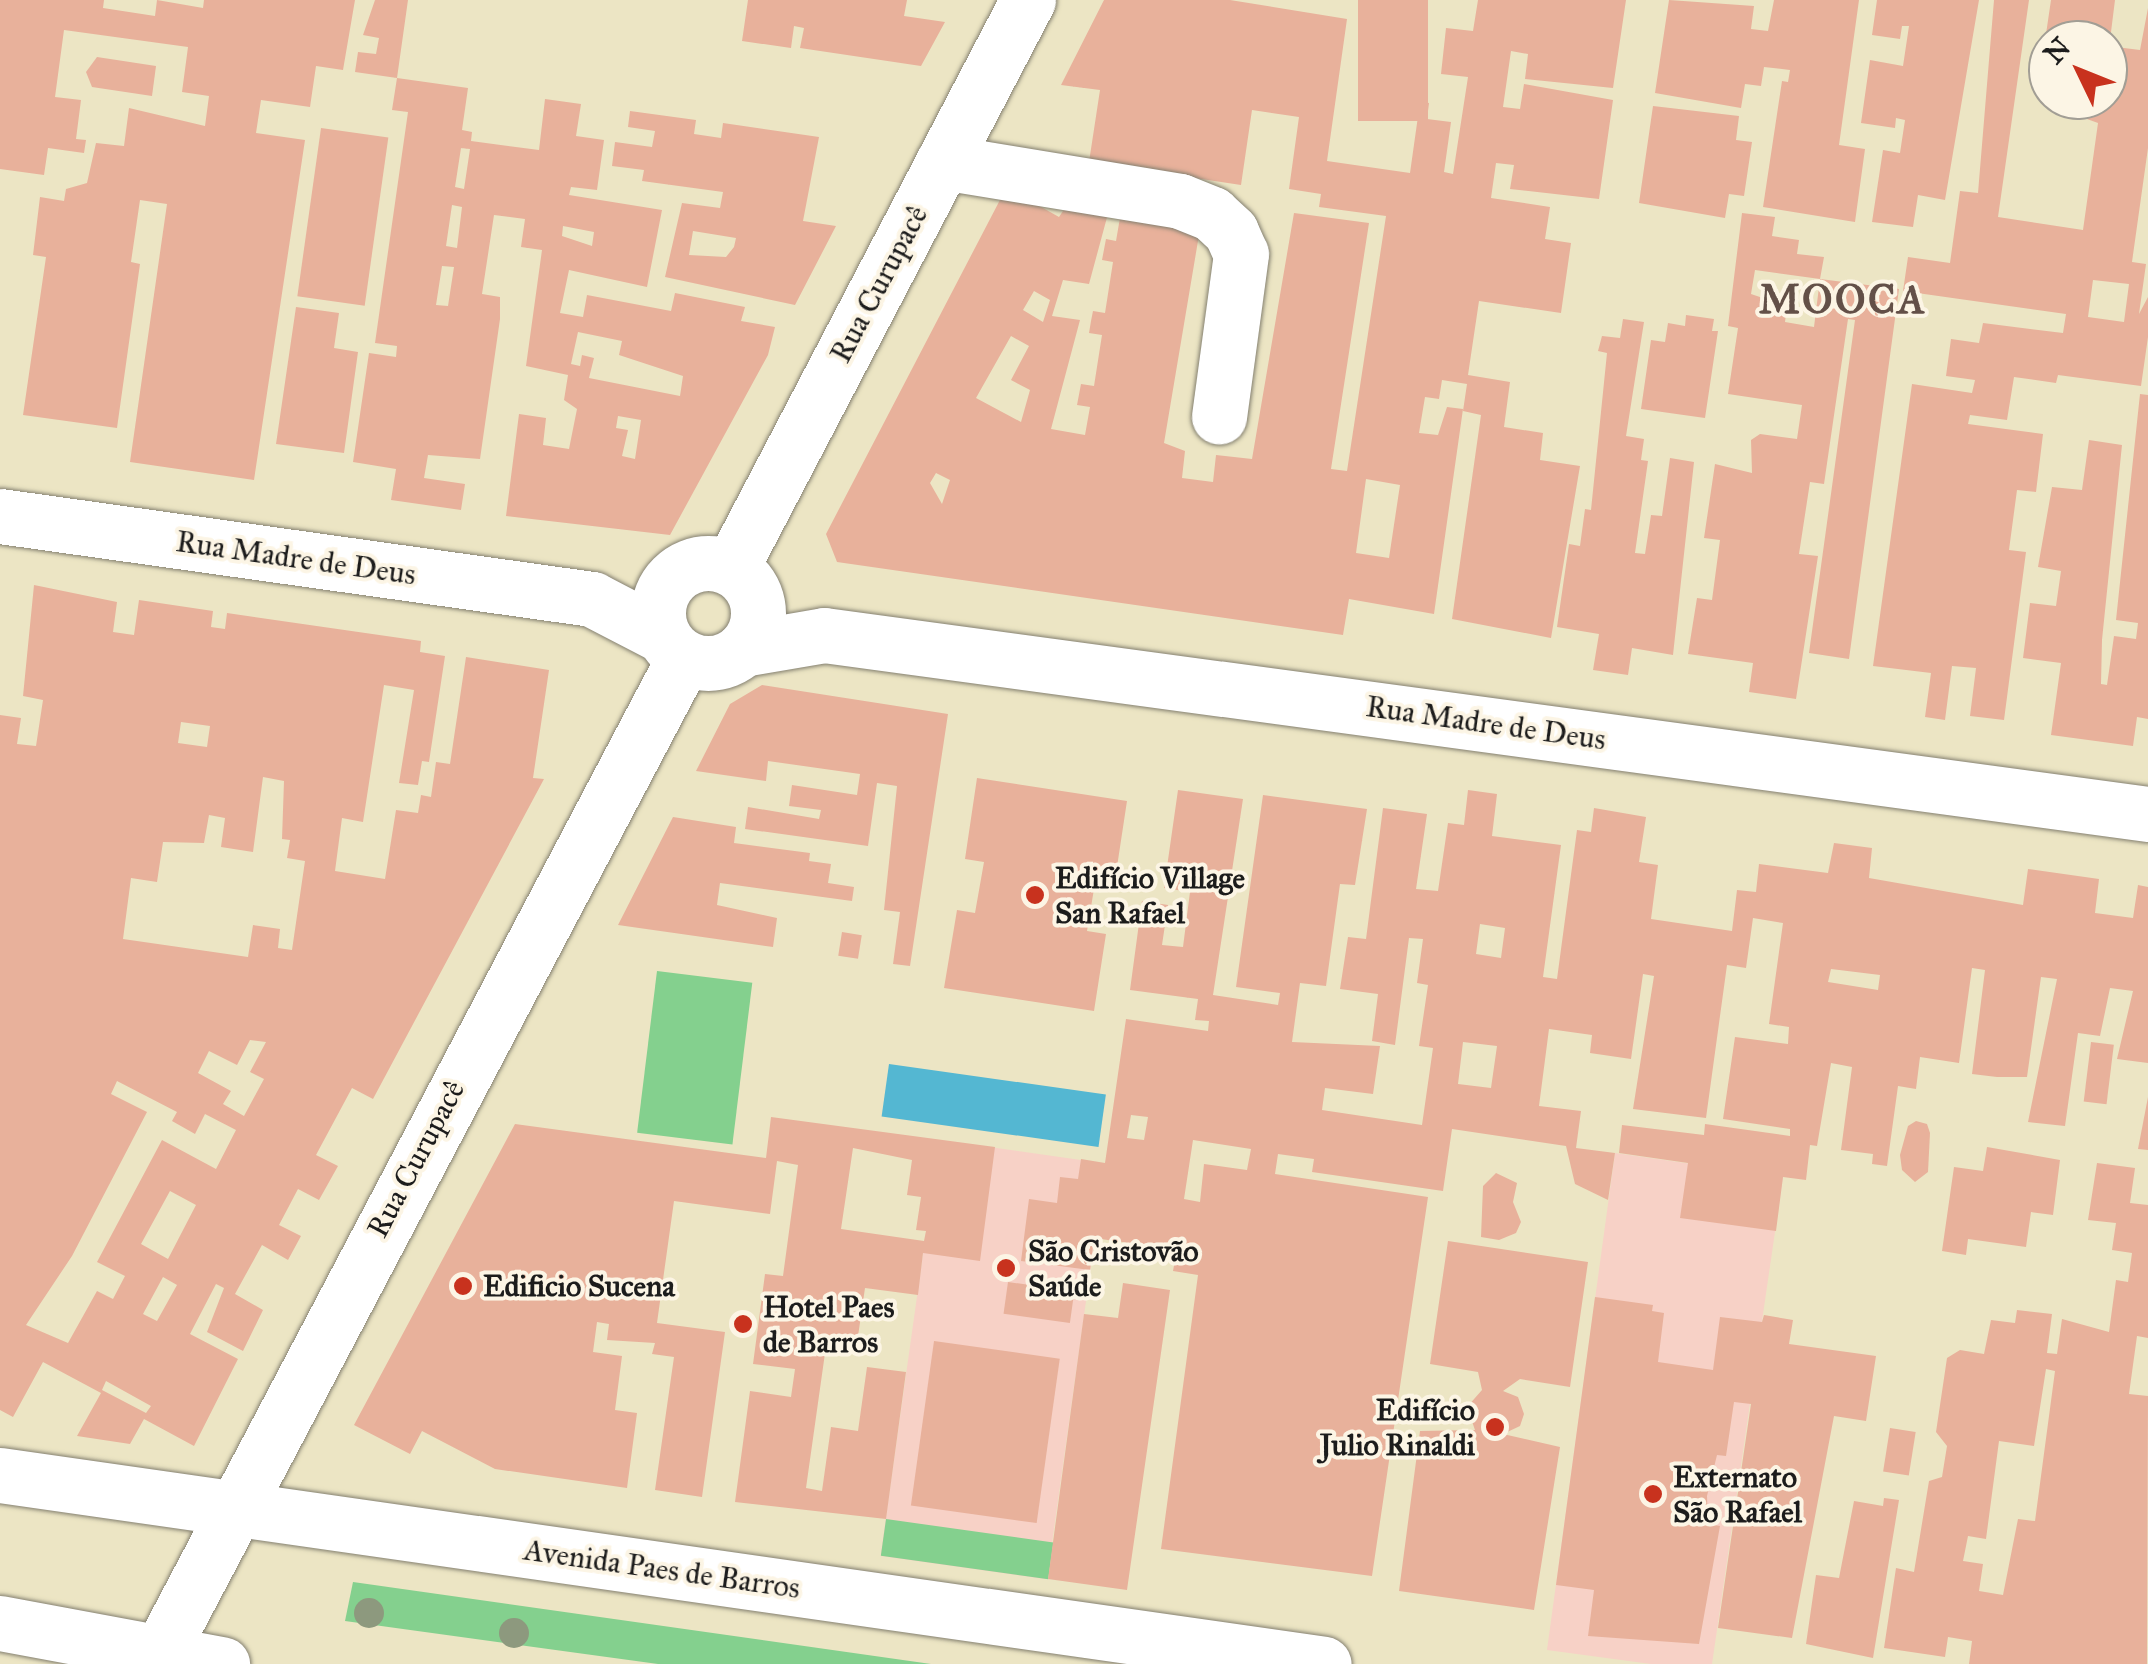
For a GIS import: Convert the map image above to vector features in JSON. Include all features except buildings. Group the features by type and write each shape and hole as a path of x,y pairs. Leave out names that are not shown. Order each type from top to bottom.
{"street":[{"name":"Rua Curupacê","path":"742,579 943,162 1028,0"},
{"path":"943,162 1180,201 1222,223 1240,254 1240,273 1219,417"},
{"name":"Rua Madre de Deus","path":"0,516 592,599 673,647"},
{"path":"700,563 742,579 758,621 743,649 715,663 673,647 658,606 672,578 700,563"},
{"name":"Rua Madre de Deus","path":"592,599 672,578"},
{"name":"Rua Madre de Deus","path":"742,579 824,635"},
{"name":"Rua Madre de Deus","path":"743,649 824,635 2148,814"},
{"name":"Rua Curupacê","path":"156,1660 673,647"},
{"name":"Avenida Paes de Barros","path":"0,1475 1324,1664"},
{"path":"0,1623 156,1660 222,1664"}],"shaded area":[{"name":"São Cristovão Saúde","path":"939,1140 1105,1163 1047,1579 881,1556"},
{"name":"Externato São Rafael","path":"1615,1153 1783,1177 1712,1664 1651,1664 1547,1650"}],"green space":[{"path":"657,971 752,983 732,1144 637,1133"},
{"path":"886,1519 1053,1543 1048,1579 881,1556"},
{"path":"353,1582 931,1664 658,1664 345,1621"}],"water":[{"path":"889,1064 1106,1094 1098,1147 882,1116"}],"place":[{"name":"Edifício Village San Rafael","path":"1035,895"},
{"name":"São Cristovão Saúde","path":"1006,1268"},
{"name":"Edificio Sucena","path":"463,1286"},
{"name":"Hotel Paes de Barros","path":"743,1324"},
{"name":"Edifício Julio Rinaldi","path":"1495,1427"},
{"name":"Externato São Rafael","path":"1653,1494"}],"district":[{"name":"MOOCA","path":"1843,300"}]}
